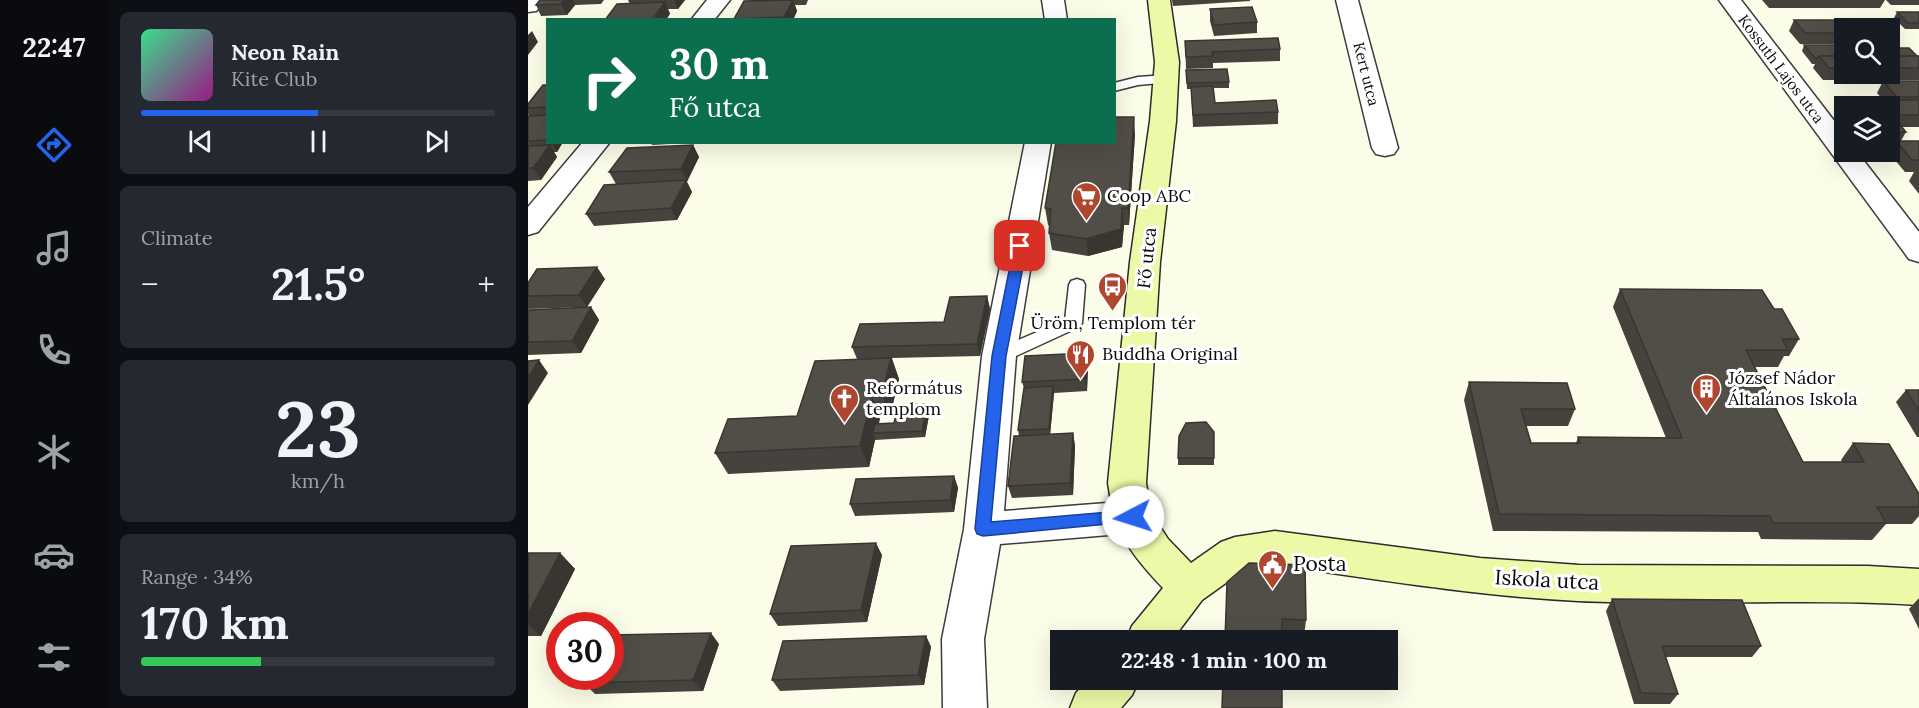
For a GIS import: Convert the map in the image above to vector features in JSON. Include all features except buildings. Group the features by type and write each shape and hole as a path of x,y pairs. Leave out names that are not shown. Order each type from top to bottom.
{"street":[{"path":"528,6 538,0"},
{"path":"704,18 718,0"},
{"path":"1053,0 1056,18"},
{"name":"Fő utca","path":"1159,0 1167,62 1166,79 1145,262 1127,483 1133,517 1154,551 1188,587"},
{"name":"Kert utca","path":"1347,0 1385,148"},
{"name":"Kossuth Lajos utca","path":"1730,0 1919,252"},
{"path":"528,226 595,144"},
{"path":"965,708 963,639 983,529 999,356 1038,144"},
{"path":"983,529 1133,517"},
{"name":"Iskola utca","path":"1188,587 1235,554 1275,548 1480,576 1579,584 1868,584 1919,587"},
{"path":"1155,630 1188,587"},
{"path":"1092,708 1109,690"},
{"path":"1122,690 1129,708"}],"lane":[{"path":"1116,86 1138,81 1166,79"},
{"path":"999,356 1073,323 1077,285"}],"place":[{"name":"Coop ABC","path":"1086,222"},
{"name":"Üröm, Templom tér","path":"1113,312"},
{"name":"Buddha Original","path":"1081,380"},
{"name":"József Nádor Általános Iskola","path":"1707,414"},
{"name":"Református templom","path":"845,424"},
{"name":"Posta","path":"1272,590"}],"route":[{"path":"1020,246 999,356 983,529 1133,517"}]}
